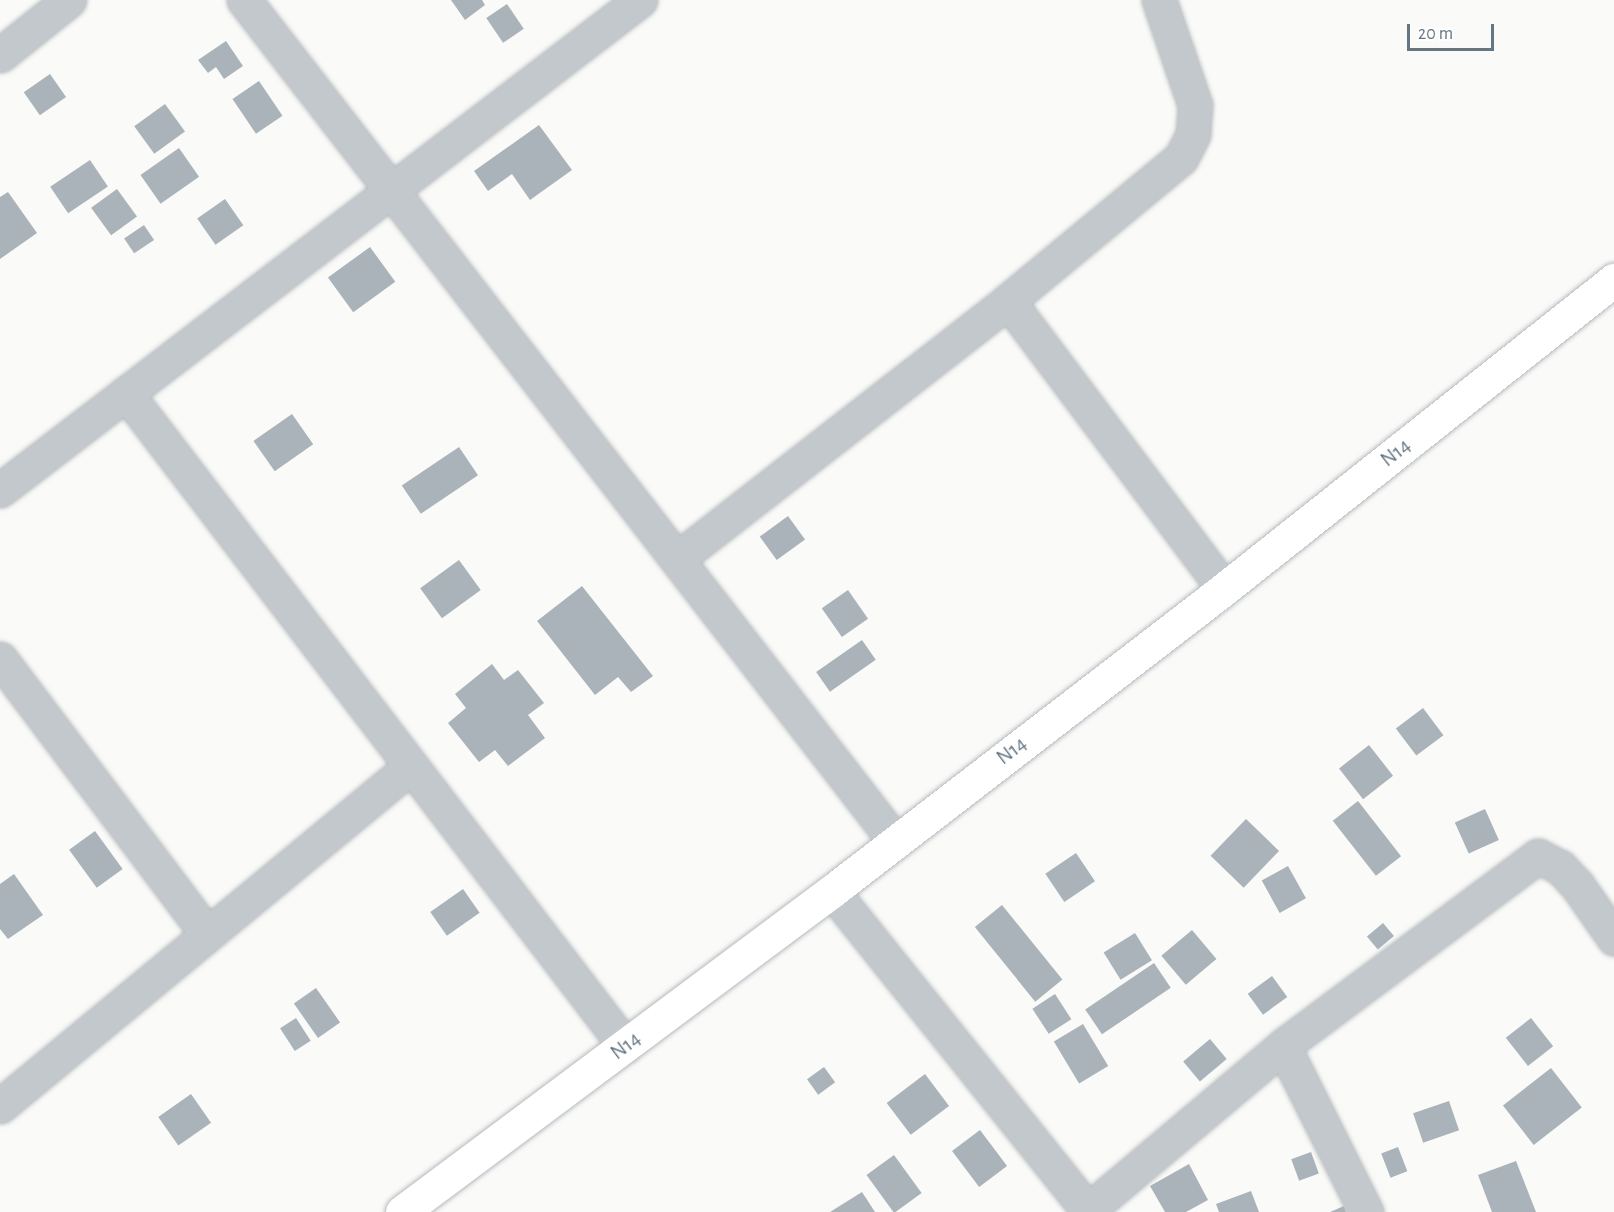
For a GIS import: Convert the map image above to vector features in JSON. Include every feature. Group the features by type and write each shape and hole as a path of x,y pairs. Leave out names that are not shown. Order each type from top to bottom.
{"main road":[{"name":"N14","path":"402,1212 832,891 1224,589 1614,280"}],"street":[{"path":"0,55 69,0"},
{"path":"244,0 895,841"},
{"path":"0,490 640,0"},
{"path":"677,559 1008,301 1180,158 1193,134 1195,105 1159,0"},
{"path":"1008,301 1224,589"},
{"path":"126,393 625,1047"},
{"path":"0,659 207,934"},
{"path":"0,1106 410,767"},
{"path":"832,891 1088,1211 1283,1047 1538,856 1560,867 1572,879 1614,938"},
{"path":"1283,1047 1366,1212"}],"building":[{"path":"451,0 482,0 485,5 465,20"},
{"path":"507,4 524,29 503,43 486,18"},
{"path":"226,41 243,66 224,79 216,67 208,73 198,60"},
{"path":"50,74 66,97 40,115 24,92"},
{"path":"259,81 282,116 256,134 232,99"},
{"path":"165,104 185,132 154,154 134,126"},
{"path":"539,125 572,170 530,200 512,174 488,191 474,171"},
{"path":"179,148 199,177 161,204 140,175"},
{"path":"90,160 108,187 68,213 50,187"},
{"path":"117,189 137,217 111,235 91,208"},
{"path":"8,192 37,233 0,259 0,197"},
{"path":"225,199 243,225 216,245 197,219"},
{"path":"144,225 154,240 134,253 124,238"},
{"path":"370,247 395,282 353,312 328,278"},
{"path":"292,414 313,444 275,471 253,441"},
{"path":"459,447 478,475 421,514 402,486"},
{"path":"788,516 805,539 777,560 760,537"},
{"path":"459,560 481,590 442,618 420,588"},
{"path":"582,586 653,676 631,692 618,677 595,695 537,621"},
{"path":"848,590 868,619 842,637 822,608"},
{"path":"862,640 876,660 830,692 816,672"},
{"path":"492,664 504,680 518,670 544,703 528,715 545,738 508,766 495,750 479,762 448,723 466,708 455,694"},
{"path":"1423,708 1443,735 1416,756 1396,728"},
{"path":"1369,745 1393,776 1363,799 1339,768"},
{"path":"1358,801 1401,856 1376,876 1333,821"},
{"path":"1485,809 1499,840 1469,853 1455,822"},
{"path":"1246,819 1279,851 1244,888 1211,856"},
{"path":"95,831 123,869 97,888 69,850"},
{"path":"1076,853 1095,881 1064,902 1045,874"},
{"path":"1288,866 1306,898 1280,913 1262,881"},
{"path":"14,874 43,915 8,939 0,929 0,884"},
{"path":"463,889 480,913 447,936 430,912"},
{"path":"1002,905 1062,980 1035,1002 975,927"},
{"path":"1383,923 1394,936 1378,950 1367,936"},
{"path":"1192,930 1216,959 1186,985 1161,956"},
{"path":"1135,933 1152,960 1121,980 1104,953"},
{"path":"1154,963 1171,988 1102,1034 1085,1009"},
{"path":"1272,976 1287,997 1263,1015 1248,994"},
{"path":"316,988 340,1022 318,1038 294,1003"},
{"path":"1055,994 1071,1019 1049,1034 1032,1009"},
{"path":"296,1018 311,1041 295,1051 280,1028"},
{"path":"1531,1018 1553,1046 1528,1066 1506,1038"},
{"path":"1083,1024 1108,1066 1079,1084 1054,1042"},
{"path":"1210,1039 1227,1059 1200,1081 1183,1061"},
{"path":"824,1067 835,1082 818,1095 807,1079"},
{"path":"1551,1068 1582,1107 1534,1145 1503,1106"},
{"path":"925,1074 949,1106 911,1135 887,1103"},
{"path":"191,1094 211,1123 178,1146 158,1117"},
{"path":"1449,1101 1459,1130 1423,1143 1413,1113"},
{"path":"980,1130 1007,1166 979,1187 952,1151"},
{"path":"1398,1147 1407,1171 1391,1178 1381,1153"},
{"path":"1311,1152 1319,1174 1299,1181 1291,1159"},
{"path":"894,1155 922,1193 893,1212 866,1175"},
{"path":"1516,1161 1536,1212 1492,1212 1478,1175"},
{"path":"1189,1164 1208,1200 1186,1212 1165,1212 1150,1186"},
{"path":"1251,1191 1259,1212 1219,1212 1216,1204"},
{"path":"862,1192 875,1212 830,1212"},
{"path":"1344,1206 1346,1212 1330,1212"}]}
